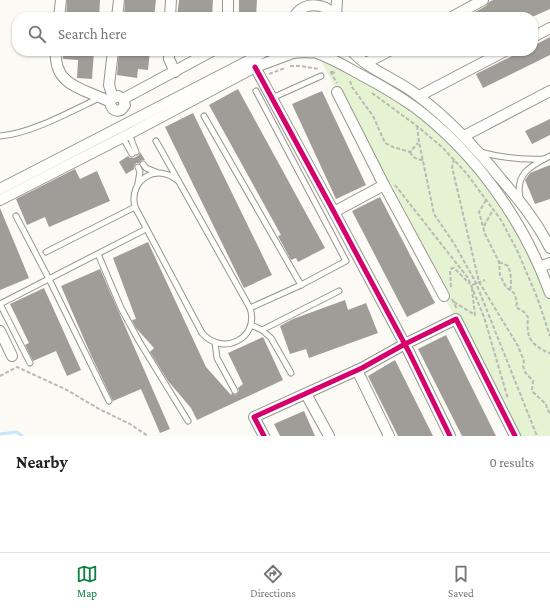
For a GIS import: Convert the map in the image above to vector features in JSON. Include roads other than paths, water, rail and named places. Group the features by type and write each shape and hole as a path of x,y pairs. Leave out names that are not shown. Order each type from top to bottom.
{"street":[{"path":"60,12 61,0"},
{"path":"118,12 119,0"},
{"path":"170,12 171,0"},
{"path":"228,0 228,12"},
{"path":"336,12 337,0"},
{"path":"461,12 483,0"},
{"path":"298,12 305,7 317,5 328,9 331,12"},
{"path":"538,34 550,28"},
{"path":"56,56 57,67 60,74 76,88 108,99 118,96 123,99 125,105 121,110"},
{"path":"112,56 108,99 112,108 118,111 121,110"},
{"path":"169,56 175,72"},
{"path":"123,99 203,56"},
{"path":"0,189 257,56"},
{"path":"0,200 126,136 259,65 282,56"},
{"path":"323,56 399,96 457,144 498,195 522,231 540,266 550,293"},
{"path":"356,56 419,96 464,136 520,201 541,229 550,248"},
{"path":"366,63 379,56"},
{"path":"419,96 495,56"},
{"path":"259,65 272,98 405,344 450,436"},
{"path":"337,88 384,185 448,293"},
{"path":"464,136 550,91"},
{"path":"121,110 128,122"},
{"path":"334,212 384,185"},
{"path":"540,266 550,263"},
{"path":"264,436 254,417 356,370 456,319 515,436"},
{"path":"0,331 12,356"},
{"path":"356,370 389,436"},
{"path":"306,394 329,436"}],"lane":[{"path":"272,98 321,76"},
{"path":"250,308 301,285 346,261 256,92"},
{"path":"0,136 12,135 108,99"},
{"path":"204,116 301,285"},
{"path":"126,136 134,153"},
{"path":"156,141 250,308 252,314 251,325 243,338 234,343 224,345 214,343 202,333 135,207 134,196 141,165 159,173 169,175 178,181"},
{"path":"479,152 519,160 544,159"},
{"path":"520,201 519,183 523,174 529,167 550,156"},
{"path":"137,186 146,177 159,173"},
{"path":"46,252 135,207"},
{"path":"16,216 109,401"},
{"path":"30,363 0,304 146,229"},
{"path":"98,254 121,308 188,421"},
{"path":"262,330 339,291"},
{"path":"251,325 262,330 271,338 291,373"},
{"path":"214,343 217,358 235,391"}],"waterway":[{"path":"0,434 17,432 22,436"}]}
